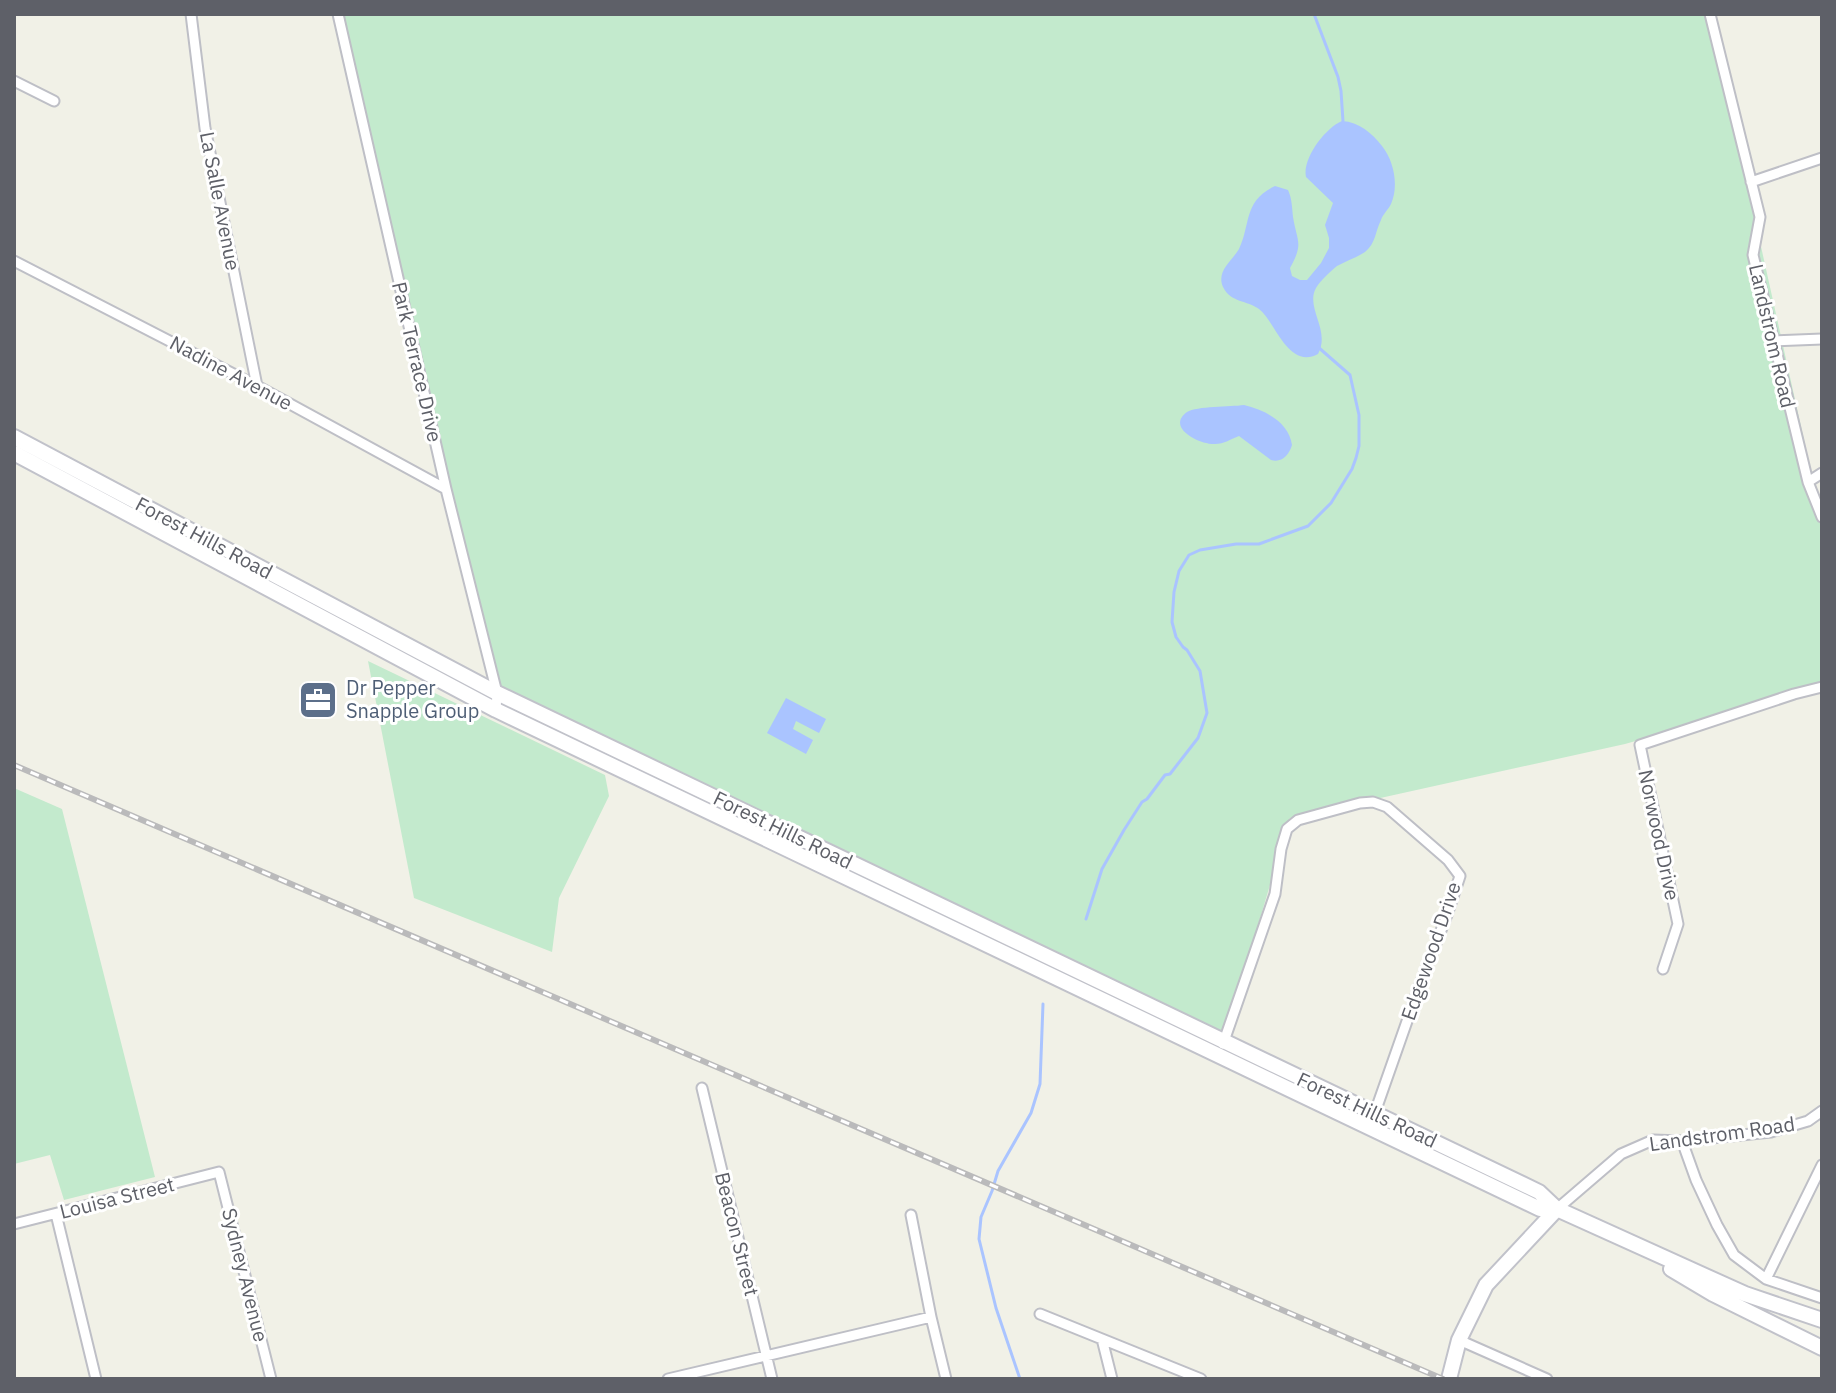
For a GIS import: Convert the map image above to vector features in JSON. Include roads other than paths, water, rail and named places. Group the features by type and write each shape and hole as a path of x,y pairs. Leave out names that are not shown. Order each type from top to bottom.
{"street":[{"name":"La Salle Avenue","path":"191,14 205,128 257,386"},
{"name":"Park Terrace Drive","path":"338,14 446,489 497,693 496,710"},
{"name":"Landstrom Road","path":"1710,14 1760,217 1753,255 1808,482 1822,517"},
{"path":"14,81 54,101"},
{"path":"1751,182 1822,158"},
{"name":"Nadine Avenue","path":"14,261 257,386 446,489"},
{"path":"1773,341 1822,339"},
{"name":"Forest Hills Road","path":"14,437 105,494"},
{"name":"Forest Hills Road","path":"14,453 105,494 316,606 496,710 700,798"},
{"path":"1808,482 1822,473"},
{"name":"Forest Hills Road","path":"316,606 497,693 700,798 1371,1121 1539,1192 1557,1209 1745,1294 1822,1320"},
{"name":"Norwood Drive","path":"1663,969 1678,924 1640,745 1822,687"},
{"name":"Edgewood Drive","path":"1221,1049 1275,894 1287,829 1298,820 1360,803 1373,802 1387,807 1448,860 1460,876 1371,1121"},
{"name":"Beacon Street","path":"702,1088 772,1379"},
{"name":"Landstrom Road","path":"1449,1379 1459,1340 1486,1285 1557,1209 1621,1154 1653,1140 1682,1141 1771,1132 1808,1121 1822,1111"},
{"path":"1682,1141 1696,1180 1734,1255 1766,1279 1822,1298"},
{"path":"1766,1279 1822,1165"},
{"name":"Louisa Street","path":"14,1224 219,1172"},
{"name":"Sydney Avenue","path":"219,1172 271,1379"},
{"path":"56,1214 96,1379"},
{"path":"911,1215 946,1379"},
{"name":"Forest Hills Road","path":"1613,1233 1713,1294 1822,1348"},
{"path":"1040,1314 1201,1379"},
{"path":"668,1379 931,1317"},
{"path":"1102,1339 1112,1379"},
{"path":"1459,1340 1547,1379"}],"water":[{"path":"1342,121 1365,129 1382,146 1392,166 1395,189 1369,249 1337,266 1316,288 1313,296 1322,336 1321,345 1318,354 1308,357 1290,350 1259,309 1230,296 1221,281 1226,266 1243,240 1253,206 1275,186 1288,190 1291,200 1298,242 1290,268 1292,276 1307,280 1321,263 1329,248 1325,225 1333,203 1306,177 1306,170 1316,145"},
{"path":"1244,405 1268,414 1286,430 1292,445 1284,457 1271,460 1239,436 1218,444 1202,442 1194,439 1180,424 1181,418 1192,410"},
{"path":"786,698 826,719 819,733 796,721 793,729 813,740 806,754 767,733"}],"waterway":[{"path":"1314,14 1338,77 1343,121"},
{"path":"1086,919 1102,869 1124,830 1142,802 1165,775 1170,774 1198,738 1207,713 1200,671 1176,637 1172,622 1179,571 1189,555 1200,550 1259,544 1308,526 1331,503 1352,469 1359,446 1359,415 1350,375 1318,347"},
{"path":"1020,1379 996,1308 979,1239 981,1217 998,1171 1031,1113 1040,1084 1043,1004"}],"railway":[{"path":"14,765 1443,1379"}],"place":[{"name":"Dr Pepper Snapple Group","path":"318,700"}]}
